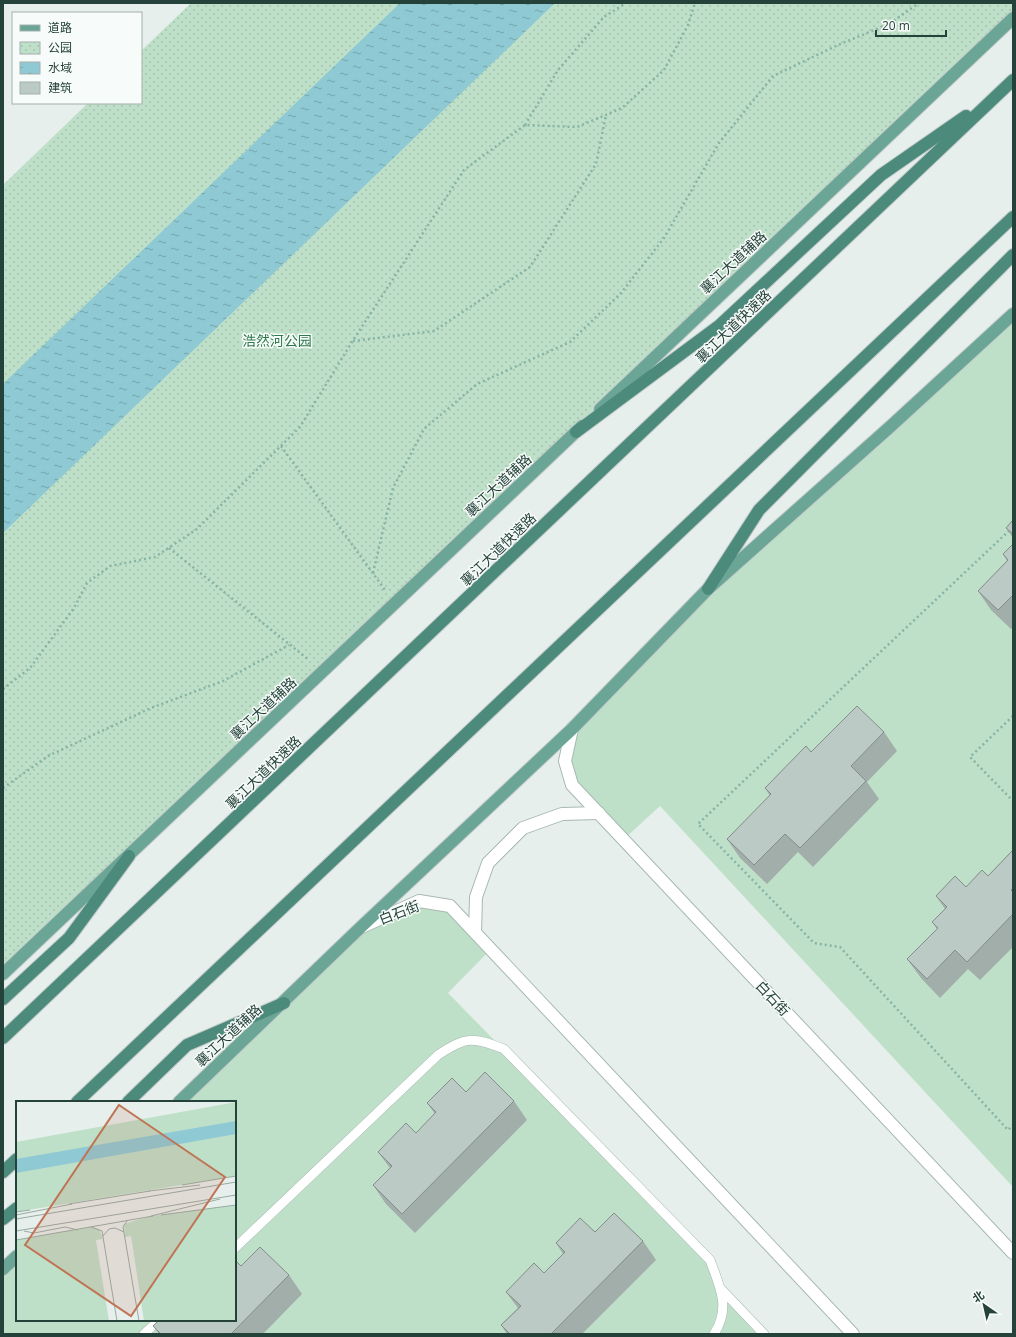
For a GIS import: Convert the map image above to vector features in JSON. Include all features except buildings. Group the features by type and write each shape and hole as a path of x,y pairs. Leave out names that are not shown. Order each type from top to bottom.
{"highway":[{"name":"襄江大道快速路","path":"3,1038 1013,80"},
{"path":"576,432 720,325 881,175 998,94"},
{"path":"78,1101 1013,217"},
{"path":"708,589 758,510 1013,255"},
{"path":"3,999 69,938 129,856"},
{"path":"129,1101 187,1045 284,1003"},
{"path":"3,1172 16,1160"},
{"path":"3,1219 16,1209"}],"main road":[{"name":"襄江大道辅路","path":"3,974 1013,18"},
{"name":"襄江大道辅路","path":"180,1101 284,1003 361,927 572,729 708,589 891,426 1013,314"},
{"path":"3,1269 16,1257"}],"street":[{"name":"白石街","path":"572,729 565,762 572,785 1013,1253"},
{"path":"475,932 476,897 488,863 523,828 562,814 598,813"},
{"name":"白石街","path":"361,927 419,901 450,906 853,1334"}],"lane":[{"path":"236,1247 438,1055 459,1042 481,1040 504,1049 710,1260 722,1290 724,1312 714,1334"},
{"path":"722,1290 764,1334"},
{"path":"144,1334 158,1321"}],"path":[{"path":"3,689 30,668 74,608 87,583 110,566 155,557 197,529 300,427 352,342 464,170 525,125 558,70 604,17 626,3"},
{"path":"525,125 577,127 622,108 664,70 688,25 696,3"},
{"path":"373,573 393,488 424,429 477,384 570,342 621,293 664,238 719,143 773,76 838,44 890,24 919,3"},
{"path":"352,342 434,331 530,267 596,164 606,115"},
{"path":"281,446 395,604"},
{"path":"1013,527 698,824 814,942 840,947 1008,1130 1013,1125"},
{"path":"169,548 323,672"},
{"path":"3,788 48,756 151,708 223,682 289,645"},
{"path":"1013,716 970,757 1013,801"}],"green space":[{"name":"浩然河公园","path":"191,3 1013,3 1013,18 3,974 3,185 87,104 142,104 142,50"},
{"path":"1013,314 1013,1187 660,806 623,840 572,785 565,761 572,729 708,589"},
{"path":"419,901 450,906 491,949 448,993 710,1260 722,1290 764,1334 3,1334 3,1269 16,1257 16,1321 236,1321 236,1101 180,1101 361,927"}],"water":[{"path":"400,3 555,3 3,533 3,384"}]}
